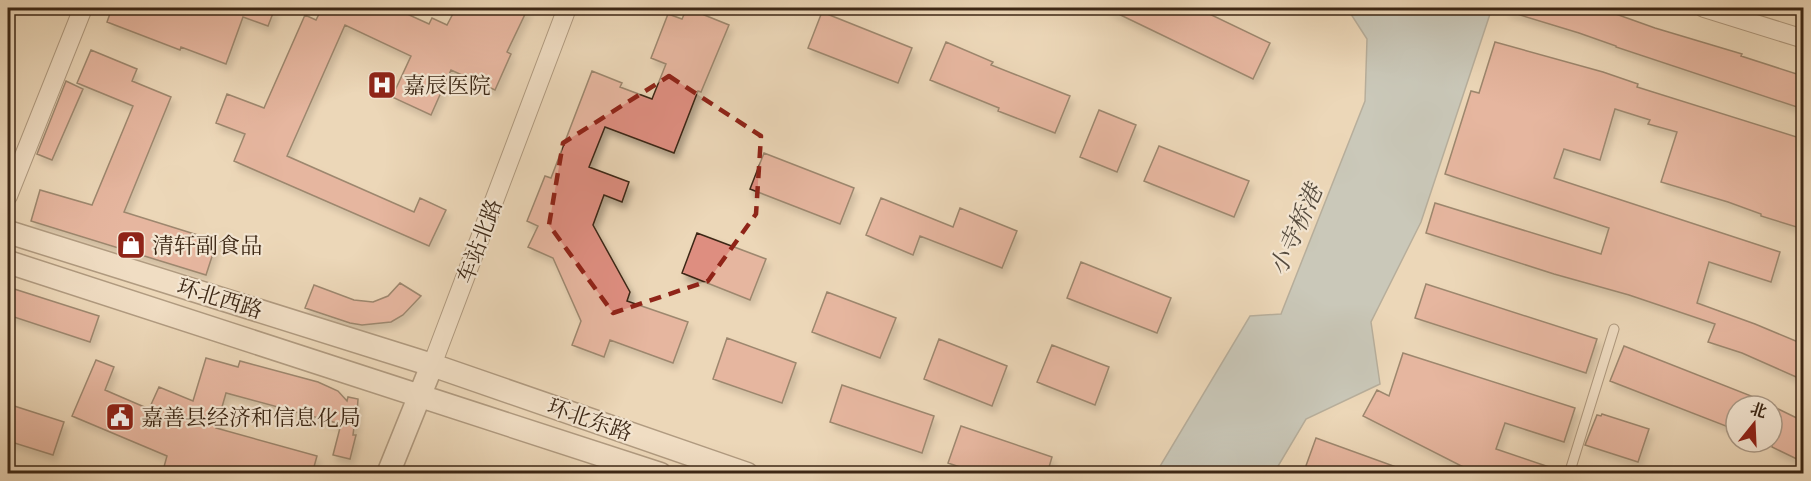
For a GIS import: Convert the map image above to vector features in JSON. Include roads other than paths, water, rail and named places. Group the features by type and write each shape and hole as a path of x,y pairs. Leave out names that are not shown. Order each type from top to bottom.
{"street":[{"path":"8,196 83,8"},
{"name":"车站北路","path":"388,474 420,397 567,8"},
{"path":"1704,8 1803,39"},
{"name":"环北西路","path":"8,232 432,365"},
{"name":"环北西路","path":"8,262 420,397"},
{"name":"环北东路","path":"432,365 747,474"},
{"name":"环北东路","path":"420,397 486,416 660,474"}],"lane":[{"path":"1569,474 1614,328"}],"water":[{"path":"1347,8 1492,8 1421,222 1371,322 1380,384 1306,419 1274,473 1156,473 1250,316 1281,314 1365,101 1367,39"}],"place":[{"name":"嘉辰医院","path":"382,85"},
{"name":"清轩副食品","path":"131,245"},
{"name":"嘉善县经济和信息化局","path":"120,417"}],"water label":[{"name":"小寺桥港","path":"1296,230"}]}
